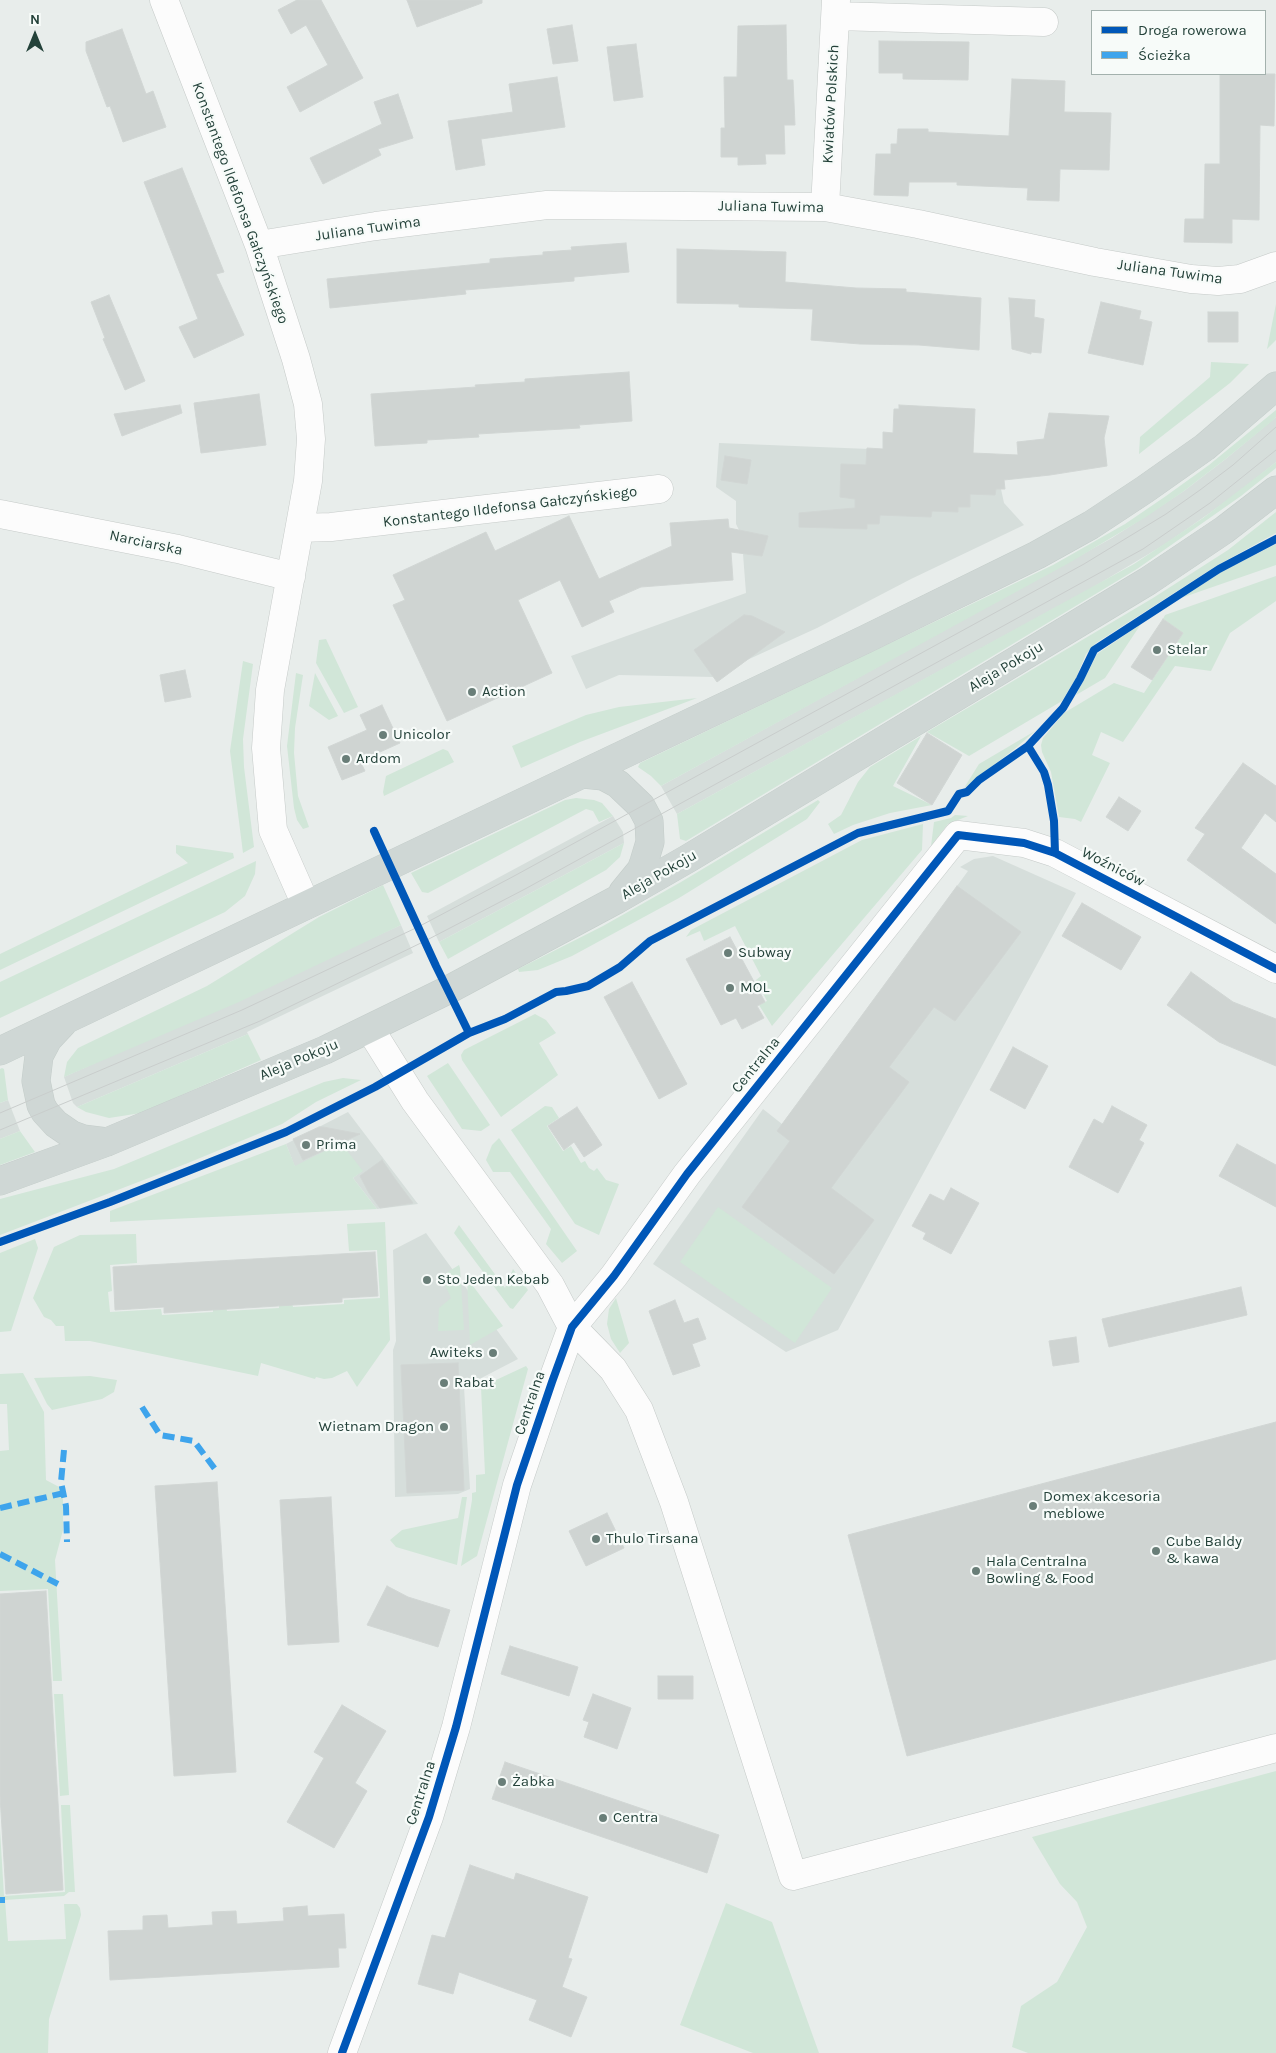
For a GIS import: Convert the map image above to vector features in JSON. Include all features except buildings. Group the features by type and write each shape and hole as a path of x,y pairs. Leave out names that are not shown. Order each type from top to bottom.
{"main road":[{"path":"0,1051 583,774 1037,555 1083,529 1144,490 1205,447 1276,386"},
{"name":"Aleja Pokoju","path":"0,1181 106,1142 325,1050 448,990 616,900 690,858 1148,581 1224,530 1276,490"},
{"path":"583,774 603,776 618,784 640,806 649,821 650,842 644,862 640,870 616,900"},
{"path":"66,1020 48,1039 39,1056 36,1081 39,1097 45,1112 50,1118 72,1135 95,1142 106,1142"}],"street":[{"name":"Konstantego Ildefonsa Gałczyńskiego","path":"170,2 259,246 296,359 308,404 311,439 310,460 300,528 270,690 266,748 273,830 306,905"},
{"path":"836,8 1044,22"},
{"name":"Kwiatów Polskich","path":"824,207 836,8"},
{"name":"Juliana Tuwima","path":"259,246 376,226 548,205 824,207 918,224 1095,262 1191,278 1218,281 1240,280 1276,266"},
{"name":"Konstantego Ildefonsa Gałczyńskiego","path":"300,528 331,527 660,489"},
{"name":"Narciarska","path":"0,514 178,549 291,577"},
{"name":"Woźniców","path":"937,862 958,835 1008,840 1040,847 1082,867 1276,969"},
{"name":"Centralna","path":"342,2053 429,1817 456,1727 518,1485 572,1327 614,1276 687,1174 937,862"},
{"path":"370,1029 414,1101 550,1284 572,1327 613,1369 631,1395 648,1431 674,1502 793,1876 1276,1748"}],"shaded area":[{"path":"1276,417 1276,462 1238,493 1167,543 1090,589 677,814 661,786 1112,538 1184,491"},
{"path":"719,443 995,454 998,489 1001,489 1004,503 1024,525 911,579 817,628 747,660 717,682 714,677 619,675 586,689 571,656 746,593 743,554 740,553 739,530 736,524 736,501 716,487"},
{"path":"613,816 623,832 624,843 439,942 427,916"},
{"path":"993,856 1076,893 838,1330 786,1352 653,1264 763,1109 782,1124 968,871 960,867 974,859"},
{"path":"401,925 413,953 247,1032 248,1034 77,1107 73,1103 64,1077"},
{"path":"8,1100 20,1131 0,1139 0,1103"},
{"path":"348,1112 418,1204 377,1209 353,1178 362,1171 295,1167 286,1144"},
{"path":"426,1233 518,1359 464,1387 470,1489 458,1494 395,1497 393,1350 396,1341 393,1250"}],"green space":[{"path":"1276,304 1276,340 1267,349"},
{"path":"1211,362 1249,364 1230,383 1139,454 1140,437 1210,377"},
{"path":"1276,410 1276,417 1271,422 1184,491 1146,517 1069,563 661,786 638,767 640,763 1053,565 1125,524 1166,496 1209,465"},
{"path":"1276,462 1276,468 1241,496 1137,569 686,841 680,839 677,814 1134,564 1203,518"},
{"path":"1276,512 1276,533 1216,566 1096,643 1086,654 1076,678 1062,701 969,756 927,732 1153,598 1228,550"},
{"path":"1276,544 1276,565 1181,598 1221,572"},
{"path":"1276,576 1276,601 1230,633 1211,671 1175,666 1123,742 1101,732 1092,755 1110,763 1081,822 1075,819 1059,817 1051,772 1041,745 1043,738 1064,713 1114,683 1144,693 1183,633 1163,619 1165,615"},
{"path":"1141,624 1105,678 1076,695 1097,654"},
{"path":"326,639 358,707 344,713 316,663 319,640"},
{"path":"243,661 253,664 243,739 244,767 254,847 243,853 230,751"},
{"path":"296,673 303,675 295,728 294,753 298,796 309,827 303,829 297,820 294,808 287,746"},
{"path":"315,673 338,716 329,720 309,706"},
{"path":"697,698 580,742 521,768 512,746 586,715 619,707"},
{"path":"1035,731 1017,747 964,788 979,764"},
{"path":"921,736 893,786 932,805 890,813 853,825 834,834 828,824 841,815 858,782 870,767"},
{"path":"443,749 448,751 454,762 384,796 386,776"},
{"path":"576,798 602,803 613,816 599,822 593,811 586,809 428,893 422,892 411,873 565,800"},
{"path":"818,800 820,802 807,819 679,898 572,956 538,970 519,972 518,969 603,926"},
{"path":"955,815 968,816 948,824 931,846 934,822 951,818"},
{"path":"923,824 922,850 772,1026 759,1005 767,1001 756,980 761,976 735,926 704,941 700,931 686,937 691,930 862,840"},
{"path":"624,843 620,857 606,870 448,959 439,942"},
{"path":"176,845 233,853 234,858 0,970 0,954 188,863 176,853"},
{"path":"256,861 255,874 245,896 225,912 0,1018 0,982"},
{"path":"383,885 401,925 239,1002 64,1077 67,1062 78,1048 207,986 319,917"},
{"path":"535,1014 546,1020 556,1033 539,1043 558,1075 501,1117 462,1060 461,1055 464,1050"},
{"path":"248,1034 261,1060 141,1113 109,1118 86,1112 77,1107"},
{"path":"448,1063 490,1125 481,1131 462,1129 427,1076"},
{"path":"0,1069 4,1069 8,1100 0,1103"},
{"path":"343,1078 361,1080 316,1102 282,1124 188,1163 0,1235 0,1199 114,1169 324,1082"},
{"path":"545,1106 552,1107 559,1118 547,1126 563,1151 571,1146 581,1163 585,1161 589,1168 594,1171 597,1168 606,1180 619,1184 599,1235 575,1224 511,1130"},
{"path":"20,1131 35,1152 0,1165 0,1139"},
{"path":"499,1138 577,1251 562,1263 546,1244 551,1229 510,1172 493,1172 486,1160 492,1145"},
{"path":"341,1143 363,1171 353,1178 377,1209 110,1222 110,1211 286,1144 295,1166"},
{"path":"718,1207 832,1288 795,1343 680,1262"},
{"path":"385,1222 390,1340 357,1387 347,1371 332,1378 316,1377 315,1379 261,1363 258,1376 90,1341 65,1341 64,1326 56,1326 51,1320 44,1317 33,1298 54,1247 80,1235 136,1234 137,1263 110,1265 112,1291 108,1292 110,1312 161,1309 162,1315 213,1312 213,1307 226,1306 227,1311 279,1308 279,1304 292,1303 293,1307 344,1304 344,1300 380,1298 377,1250 349,1251 347,1224"},
{"path":"459,1225 505,1288 513,1269 528,1290 513,1309 510,1308 454,1233"},
{"path":"35,1239 38,1248 11,1331 0,1332 0,1253"},
{"path":"459,1265 464,1330 438,1331 439,1308 451,1298 441,1276"},
{"path":"467,1278 503,1326 470,1345"},
{"path":"616,1298 629,1343 620,1353 611,1339 607,1324 609,1309"},
{"path":"526,1366 528,1369 477,1556 461,1566 472,1493 476,1492 476,1475 485,1474 481,1387"},
{"path":"23,1373 44,1412 46,1480 63,1489 63,1530 55,1560 62,1681 53,1681 48,1589 0,1591 0,1451 9,1450 7,1404 0,1404 0,1374"},
{"path":"90,1376 117,1380 114,1392 102,1399 52,1410 34,1378"},
{"path":"462,1497 467,1497 457,1565 396,1547 390,1540 402,1530 458,1518"},
{"path":"54,1694 63,1694 69,1795 60,1796"},
{"path":"1276,1771 1276,2053 1028,2053 1012,2047 1021,2006 1057,1982 1087,1927 1077,1902 1060,1884 1032,1837"},
{"path":"61,1805 70,1805 75,1892 69,1892 64,1896 5,1900 8,1941 66,1939 64,1904 77,1904 80,1908 81,1915 49,2019 48,2053 0,2053 0,1830 4,1896 65,1892"},
{"path":"726,1903 772,1922 819,2053 753,2053 680,2025"}],"tram line":[{"path":"0,1113 242,1010 418,927 516,875 1084,564 1166,514 1200,490 1233,465 1276,427"},
{"path":"0,1130 260,1021 425,941 525,889 1143,549 1210,503 1276,450"}],"marked path":[{"path":"142,1407 160,1435 194,1441 218,1473"},
{"path":"64,1450 61,1482 66,1506 67,1542"},
{"path":"0,1508 64,1493"},
{"path":"0,1554 58,1584"},
{"path":"0,1900 5,1900"}],"cycle path":[{"path":"0,1242 110,1202 286,1132 375,1087 469,1033 505,1019 556,992 588,986 620,967 650,941 858,833 948,811 959,794 967,792 979,780 1028,746 1063,708 1094,650 1219,569 1276,539"},
{"path":"1028,746 1044,772 1048,785 1054,821 1055,853"},
{"path":"374,831 469,1033"},
{"path":"342,2053 429,1817 456,1727 517,1485 572,1327 614,1276 687,1174 958,835 1024,843 1055,853 1276,969"}],"place":[{"name":"Stelar","path":"1157,650"},
{"name":"Action","path":"472,692"},
{"name":"Unicolor","path":"383,735"},
{"name":"Ardom","path":"346,759"},
{"name":"Subway","path":"728,953"},
{"name":"MOL","path":"730,988"},
{"name":"Prima","path":"306,1145"},
{"name":"Sto Jeden Kebab","path":"427,1280"},
{"name":"Awiteks","path":"493,1353"},
{"name":"Rabat","path":"444,1383"},
{"name":"Wietnam Dragon","path":"444,1427"},
{"name":"Domex akcesoria meblowe","path":"1033,1506"},
{"name":"Thulo Tirsana","path":"596,1539"},
{"name":"Cube Baldy & kawa","path":"1156,1551"},
{"name":"Hala Centralna Bowling & Food","path":"976,1571"},
{"name":"Żabka","path":"502,1782"},
{"name":"Centra","path":"603,1818"}]}
